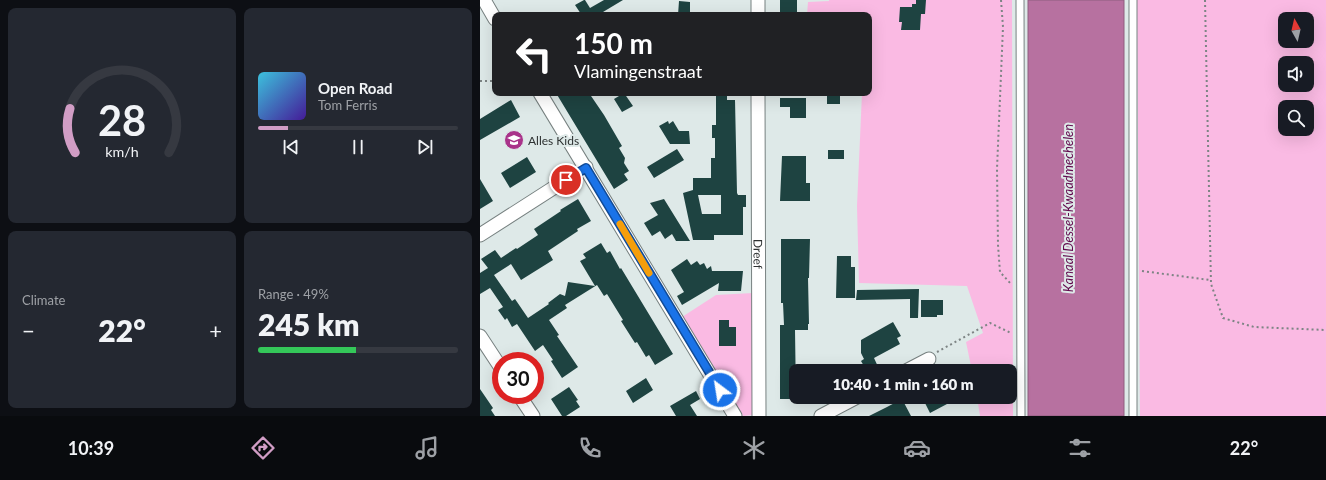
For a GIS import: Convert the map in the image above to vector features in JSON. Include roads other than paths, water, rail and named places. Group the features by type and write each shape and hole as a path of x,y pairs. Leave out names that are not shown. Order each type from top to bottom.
{"street":[{"path":"484,0 492,14"},
{"path":"758,0 758,12"},
{"path":"542,96 735,416"},
{"name":"Dreef","path":"758,96 759,416"},
{"path":"480,235 586,168"},
{"path":"480,336 492,354"},
{"path":"919,364 929,359"},
{"path":"525,404 533,416"},
{"path":"821,416 844,404"}],"lane":[{"path":"1020,0 1021,416"},
{"path":"1132,0 1133,416"}],"water":[{"name":"Kanaal Dessel-Kwaadmechelen","path":"1028,0 1124,0 1124,416 1028,416"}],"place":[{"name":"Alles Kids","path":"514,140"}]}
